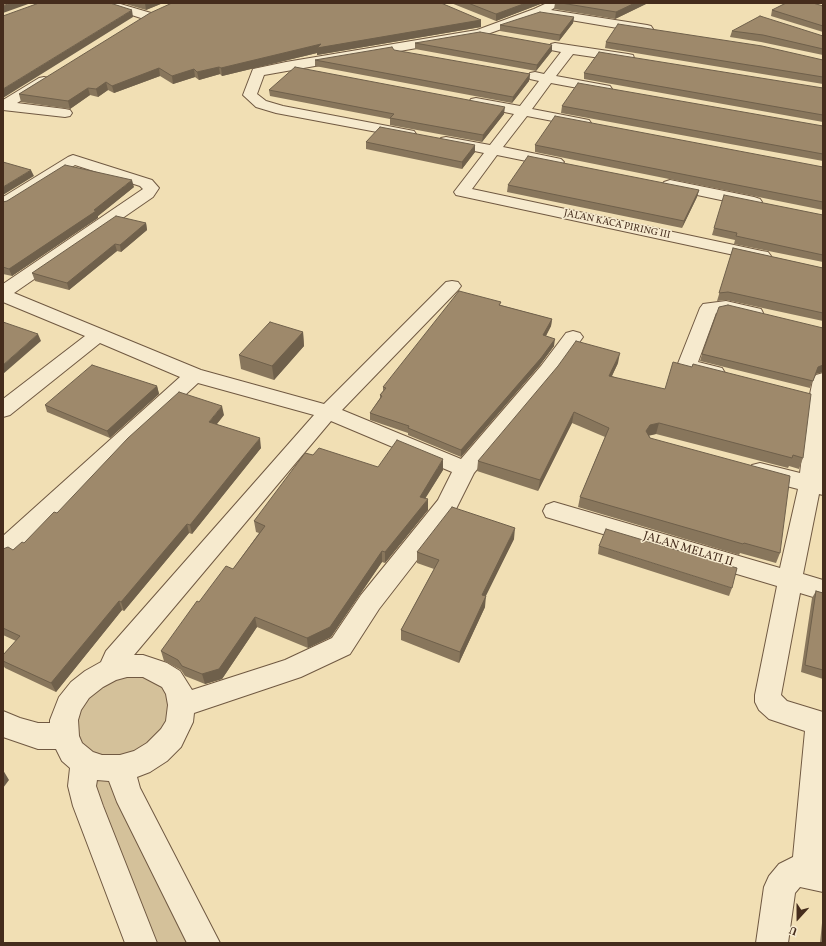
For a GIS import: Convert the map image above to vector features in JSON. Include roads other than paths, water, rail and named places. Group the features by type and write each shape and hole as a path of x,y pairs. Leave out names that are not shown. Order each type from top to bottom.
{"street":[{"path":"105,3 147,16"},
{"path":"556,3 499,32 480,27 384,49 258,72 250,95 261,104 281,110 573,165"},
{"path":"134,24 147,16 162,10"},
{"path":"538,12 661,31"},
{"path":"539,44 638,60"},
{"path":"384,49 423,56"},
{"path":"495,150 546,78 570,49"},
{"path":"286,66 324,73"},
{"path":"3,106 56,73"},
{"path":"523,74 615,91"},
{"path":"462,100 600,126"},
{"path":"3,106 65,113"},
{"name":"JALAN KACA PIRING III","path":"495,150 462,192 776,259"},
{"path":"3,204 73,160 146,183 151,188 147,194 3,292"},
{"path":"659,183 768,205"},
{"path":"110,670 115,659 328,412 452,286"},
{"path":"3,295 194,375 328,412 465,468"},
{"path":"730,377 686,366 709,308 726,306 771,317"},
{"path":"3,410 98,335"},
{"path":"182,705 292,669 341,646 370,602 447,505 465,468 548,371 573,337"},
{"path":"3,550 194,375"},
{"path":"772,943 780,887 790,875 797,871 815,874 821,723 779,710 769,702 768,690 790,580 817,486 817,394"},
{"path":"744,466 817,486"},
{"name":"JALAN MELATI II","path":"554,511 823,590"},
{"path":"127,666 143,666 158,671 171,679 178,691 182,705 179,722 171,738 157,752 140,763 120,768 102,768 85,763 72,752 65,736 64,720 69,705 84,686 110,670 127,666"},
{"path":"3,723 14,729 38,736 65,736"},
{"path":"85,763 82,786 88,806 141,943"},
{"path":"120,768 127,792 204,943"}]}
